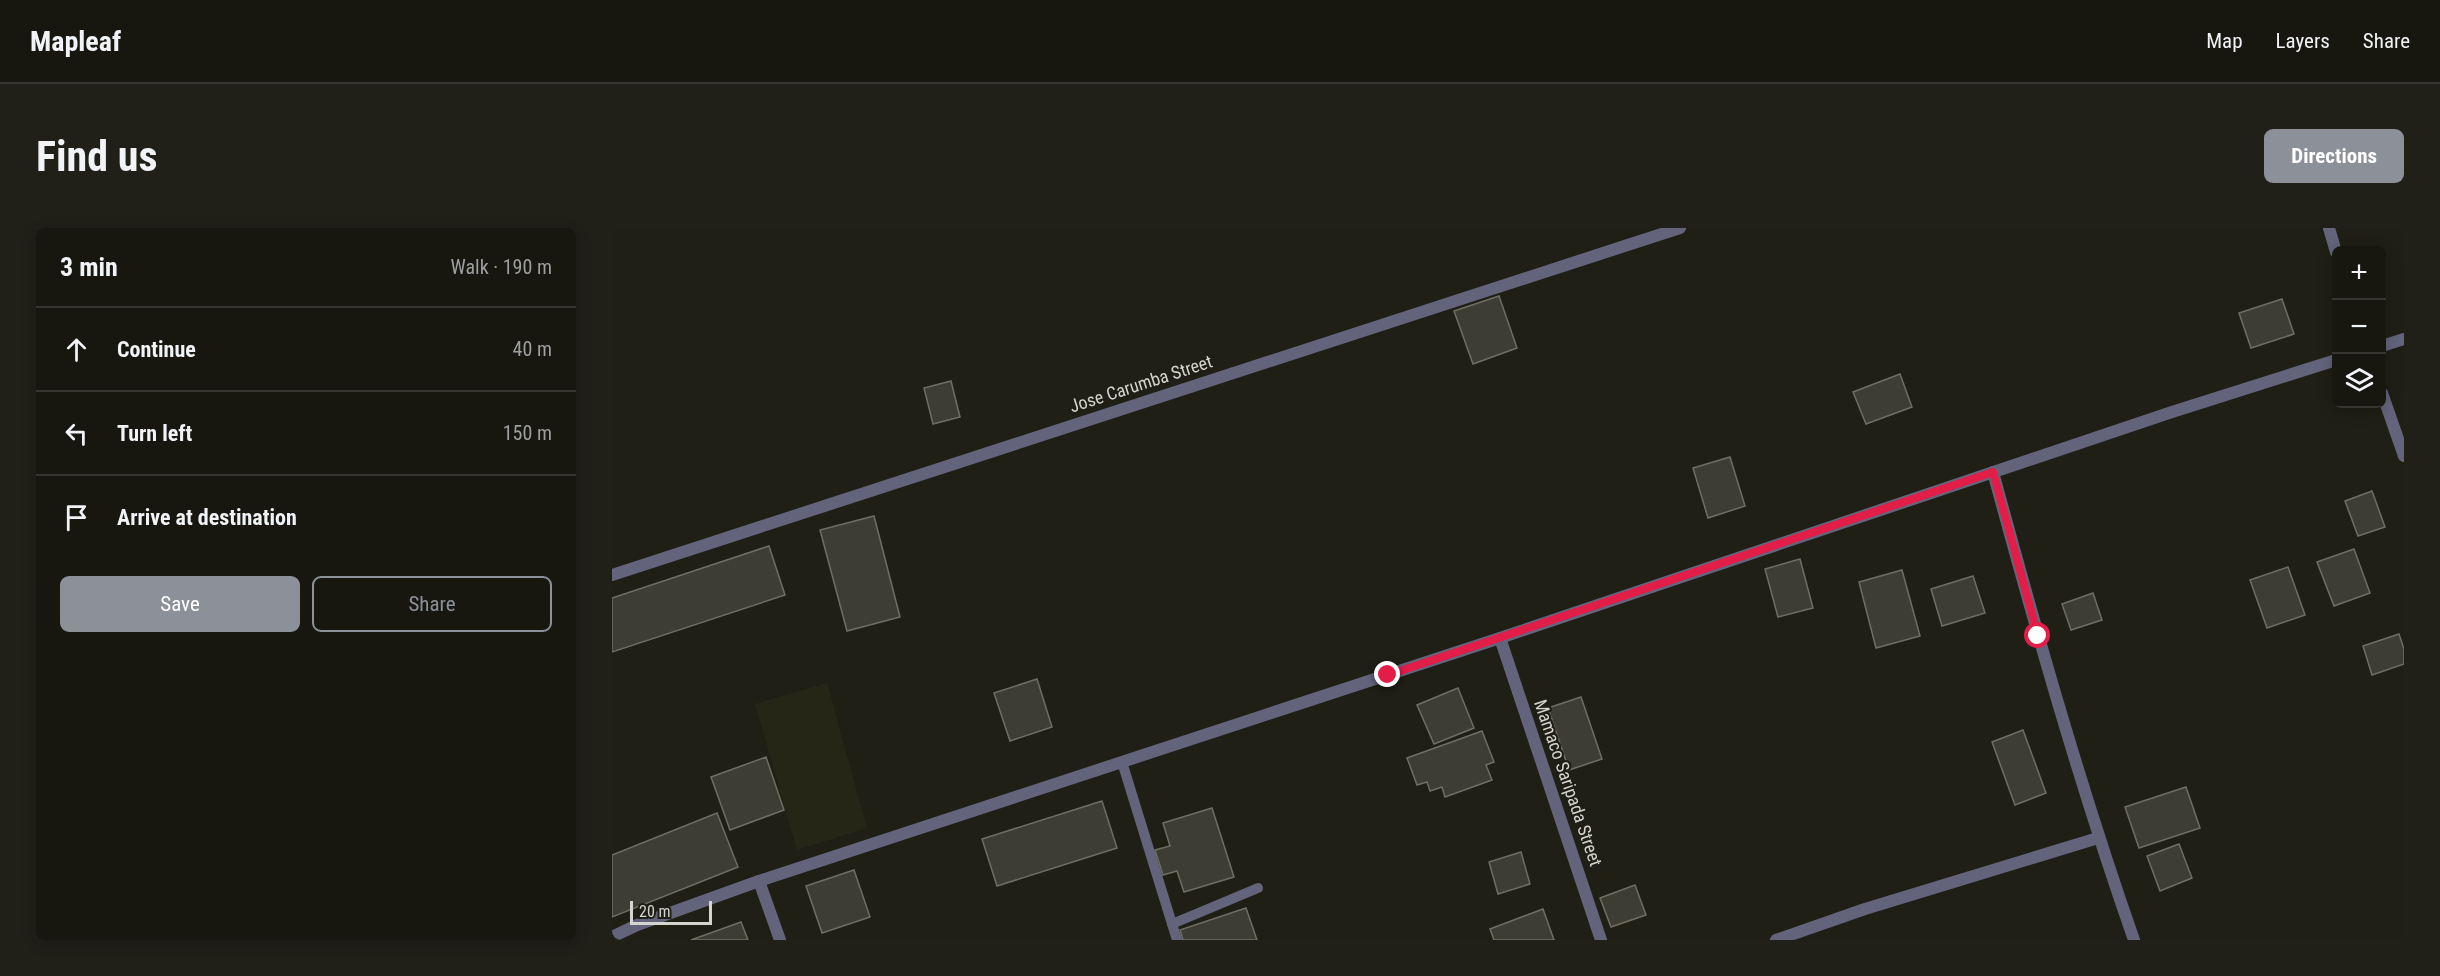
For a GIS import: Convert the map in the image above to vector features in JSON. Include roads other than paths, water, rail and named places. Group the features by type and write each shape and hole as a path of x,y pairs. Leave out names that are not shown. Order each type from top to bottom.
{"street":[{"name":"Jose Carumba Street","path":"612,575 1680,228"},
{"path":"2329,228 2335,246"},
{"path":"2386,345 2404,339"},
{"path":"612,937 637,925 759,881 2332,362"},
{"path":"2386,404 2404,456"},
{"path":"1993,472 2038,636 2098,838 2134,940"},
{"name":"Mamaco Saripada Street","path":"1500,638 1601,940"},
{"path":"1776,940 1865,909 2098,838"},
{"path":"759,881 780,940"}],"lane":[{"path":"1122,762 1177,940"},
{"path":"1172,924 1258,888"}]}
